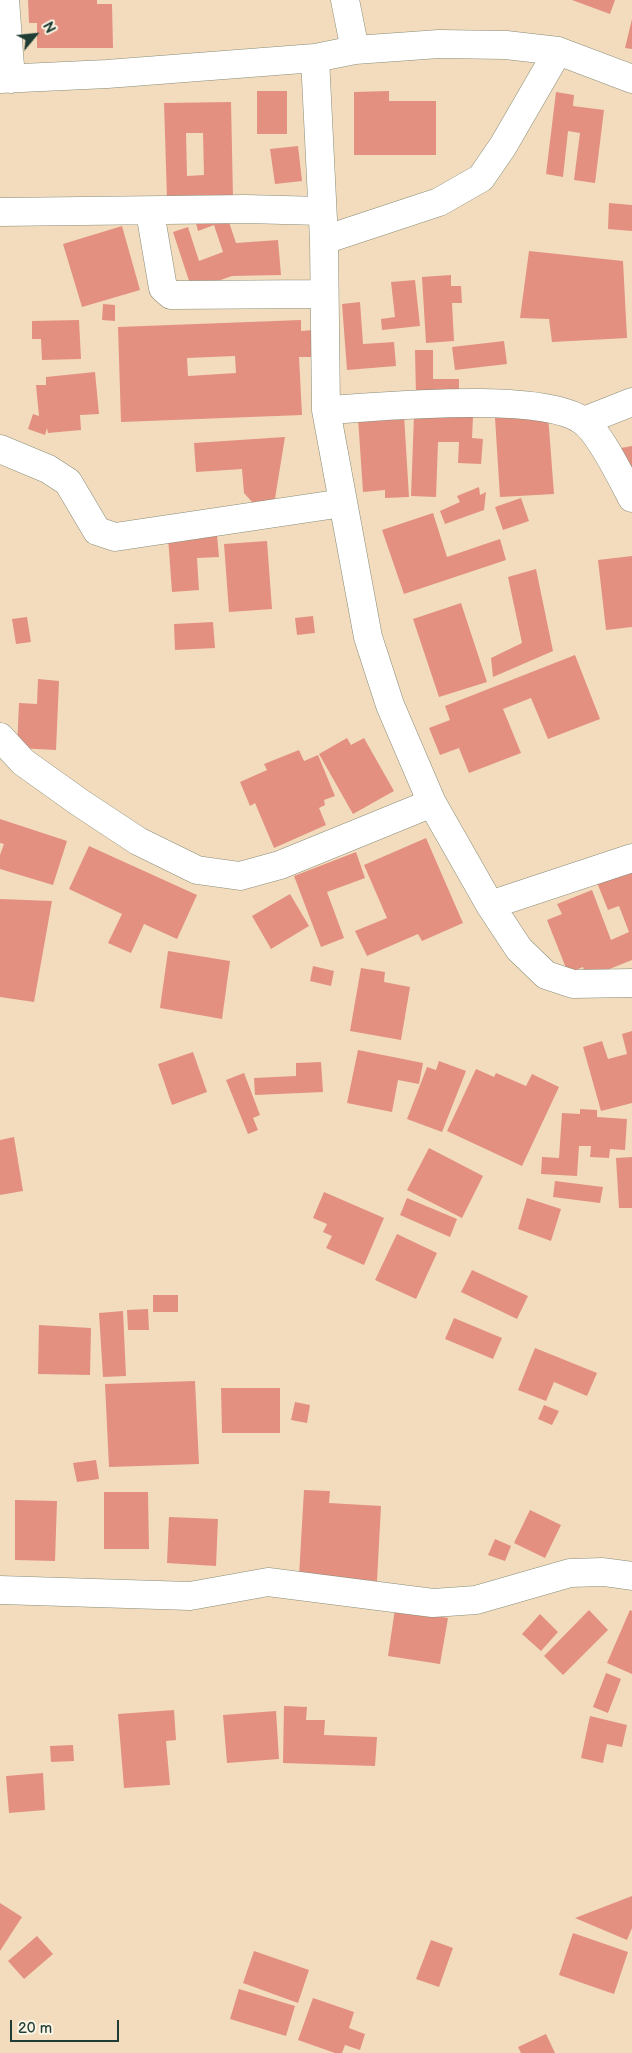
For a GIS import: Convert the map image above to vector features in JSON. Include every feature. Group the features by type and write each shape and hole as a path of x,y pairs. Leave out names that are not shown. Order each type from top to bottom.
{"street":[{"path":"5,0 6,79 316,58 355,50 438,44 506,45 558,52 632,79"},
{"path":"345,0 355,50"},
{"path":"324,240 439,202 481,178 503,146 558,52"},
{"path":"316,58 321,211 324,240 323,294 326,410 368,637 390,705 432,803 490,905 519,949 546,975 573,984 632,983"},
{"path":"0,212 150,212 246,209 321,211"},
{"path":"150,212 163,288 171,295 323,294"},
{"path":"584,421 632,402"},
{"path":"326,410 517,404 559,410 584,421 605,448 632,498"},
{"path":"0,449 48,469 68,482 97,531 114,537 343,503"},
{"path":"0,737 22,762 138,841 197,870 240,876 280,865 432,803"},
{"path":"490,905 632,858"},
{"path":"0,1590 190,1596 268,1582 433,1603 476,1600 570,1573 603,1572 632,1576"}],"building":[{"path":"28,0 97,0 97,4 112,4 113,48 37,48 37,23 29,23"},
{"path":"572,0 615,0 610,14"},
{"path":"632,19 632,49 625,48"},
{"path":"257,91 287,91 287,134 257,134"},
{"path":"389,91 389,101 436,101 436,155 354,155 354,92"},
{"path":"556,92 574,95 573,106 604,110 595,183 574,180 580,133 568,131 563,177 546,174"},
{"path":"231,102 233,198 167,199 164,103","holes":["186,133 203,133 204,175 187,176"]},
{"path":"298,146 302,181 275,184 270,149"},
{"path":"609,203 632,205 632,231 608,229"},
{"path":"225,210 236,243 278,240 281,275 232,276 192,290 173,232 188,227 199,261 223,252 214,225 198,231 194,216"},
{"path":"122,226 140,290 82,307 63,244"},
{"path":"529,251 623,261 627,338 552,342 549,319 520,318"},
{"path":"451,275 451,286 461,286 462,303 452,303 454,341 426,343 422,277"},
{"path":"415,280 420,326 382,330 381,319 395,317 391,282"},
{"path":"360,302 363,344 394,342 396,366 347,370 342,304"},
{"path":"103,304 115,305 115,321 102,320"},
{"path":"79,320 81,359 42,360 41,339 32,339 32,321"},
{"path":"301,320 301,331 313,330 314,357 299,357 302,415 121,422 118,327","holes":["235,356 236,373 188,376 187,358"]},
{"path":"504,341 507,364 455,370 452,347"},
{"path":"415,350 433,350 433,379 459,379 459,397 416,397"},
{"path":"95,372 99,414 80,415 81,430 48,433 47,428 45,435 28,429 33,414 39,416 36,385 46,385 46,377"},
{"path":"404,415 409,497 385,498 385,490 363,492 358,418"},
{"path":"414,415 473,417 472,438 483,439 481,464 458,463 459,442 438,442 436,497 411,496"},
{"path":"548,415 554,494 500,497 495,418"},
{"path":"285,437 271,523 244,493 242,469 196,472 194,443"},
{"path":"632,446 632,470 621,448"},
{"path":"479,487 480,495 486,492 484,510 445,524 440,511 460,502 457,496"},
{"path":"521,498 529,521 503,530 495,507"},
{"path":"433,513 447,557 500,539 506,560 404,594 382,530"},
{"path":"217,535 219,557 197,558 199,590 172,592 168,537"},
{"path":"267,541 272,609 229,612 224,544"},
{"path":"632,556 632,627 606,630 598,560"},
{"path":"536,569 553,651 493,677 491,658 522,643 508,577"},
{"path":"461,603 487,682 439,697 413,619"},
{"path":"313,616 315,633 297,635 295,618"},
{"path":"27,617 31,642 16,644 12,619"},
{"path":"213,622 215,648 175,650 174,624"},
{"path":"575,655 600,719 548,739 531,698 503,709 521,753 469,773 459,748 440,755 429,728 450,720 445,706"},
{"path":"38,679 59,681 56,750 17,748 19,703 37,704"},
{"path":"347,738 351,745 364,738 394,791 353,814 319,754"},
{"path":"299,750 304,761 318,755 335,796 324,800 325,805 319,808 326,825 274,848 255,803 250,806 240,782 267,770 264,764"},
{"path":"0,819 67,841 53,885 0,869 0,855 4,844 0,843"},
{"path":"426,838 463,923 422,941 418,934 367,956 355,931 387,918 364,865"},
{"path":"89,846 197,895 177,939 144,924 131,953 108,943 122,914 69,889"},
{"path":"356,852 365,878 327,892 344,938 321,947 294,876"},
{"path":"632,866 632,960 587,978 583,967 568,973 547,920 562,914 557,904 592,890 611,940 629,932 619,906 608,910 596,880"},
{"path":"290,894 309,926 271,949 252,916"},
{"path":"0,899 52,901 34,1002 0,997"},
{"path":"168,951 230,961 222,1019 160,1008"},
{"path":"313,966 334,971 331,986 310,981"},
{"path":"361,968 385,972 384,982 410,987 401,1040 350,1031"},
{"path":"632,1031 632,1103 601,1111 583,1047 602,1041 608,1059 627,1054 622,1034"},
{"path":"358,1050 423,1063 419,1084 398,1080 392,1112 347,1103"},
{"path":"193,1052 207,1092 172,1105 158,1064"},
{"path":"439,1061 466,1071 442,1132 407,1119 427,1067 436,1070"},
{"path":"321,1062 323,1092 255,1095 254,1078 296,1076 296,1063"},
{"path":"476,1069 494,1077 496,1073 526,1086 532,1074 559,1087 522,1166 447,1131"},
{"path":"244,1073 260,1115 253,1118 258,1130 248,1134 226,1080"},
{"path":"580,1109 597,1110 597,1117 627,1119 625,1150 610,1149 609,1158 590,1157 591,1146 579,1146 577,1176 541,1174 542,1157 559,1158 562,1113 580,1114"},
{"path":"14,1137 23,1191 0,1195 0,1140"},
{"path":"429,1148 483,1176 462,1218 407,1190"},
{"path":"632,1157 632,1208 619,1208 616,1158"},
{"path":"555,1181 603,1187 600,1203 553,1197"},
{"path":"324,1192 384,1218 364,1265 326,1248 332,1236 323,1232 327,1224 313,1218"},
{"path":"407,1198 457,1219 450,1237 400,1215"},
{"path":"527,1198 561,1209 551,1241 518,1229"},
{"path":"397,1234 437,1253 416,1299 375,1280"},
{"path":"472,1270 528,1296 517,1319 461,1292"},
{"path":"153,1295 178,1295 178,1312 153,1312"},
{"path":"148,1309 149,1330 128,1330 127,1310"},
{"path":"123,1311 126,1376 103,1377 99,1313"},
{"path":"454,1318 502,1338 493,1359 445,1339"},
{"path":"39,1325 91,1328 90,1375 38,1374"},
{"path":"535,1348 597,1373 587,1396 554,1382 546,1401 518,1390"},
{"path":"195,1381 199,1464 109,1467 105,1384"},
{"path":"221,1388 280,1388 280,1433 222,1433"},
{"path":"295,1402 310,1405 307,1423 291,1420"},
{"path":"544,1405 559,1411 552,1425 538,1419"},
{"path":"96,1460 99,1479 77,1482 73,1463"},
{"path":"304,1490 330,1491 329,1503 381,1506 377,1581 299,1576"},
{"path":"104,1492 148,1492 149,1549 104,1549"},
{"path":"15,1500 57,1501 55,1561 15,1560"},
{"path":"530,1510 561,1525 545,1558 514,1543"},
{"path":"169,1517 218,1519 216,1566 167,1563"},
{"path":"495,1539 511,1546 505,1561 488,1555"},
{"path":"395,1609 448,1618 440,1664 388,1656"},
{"path":"589,1610 608,1630 563,1675 544,1656"},
{"path":"630,1610 632,1611 632,1674 607,1663"},
{"path":"540,1614 558,1632 541,1651 522,1634"},
{"path":"606,1673 621,1679 608,1713 593,1707"},
{"path":"284,1706 307,1707 306,1720 325,1720 324,1735 377,1737 375,1766 283,1763"},
{"path":"174,1710 176,1740 166,1741 170,1785 124,1788 118,1714"},
{"path":"276,1711 279,1759 227,1763 223,1715"},
{"path":"590,1716 627,1725 622,1747 607,1744 603,1763 581,1758"},
{"path":"73,1745 74,1761 51,1762 50,1746"},
{"path":"43,1773 45,1810 9,1813 6,1776"},
{"path":"632,1896 632,1928 627,1940 575,1918"},
{"path":"0,1903 22,1917 0,1951"},
{"path":"573,1933 628,1952 614,1994 559,1975"},
{"path":"37,1936 53,1954 24,1979 8,1961"},
{"path":"431,1940 453,1948 439,1987 416,1979"},
{"path":"254,1951 309,1970 298,2003 243,1983"},
{"path":"239,1989 295,2006 286,2036 230,2019"},
{"path":"313,1998 354,2012 349,2028 365,2034 360,2050 345,2045 342,2053 335,2053 298,2040"},
{"path":"546,2034 555,2053 521,2053 518,2047"}]}
